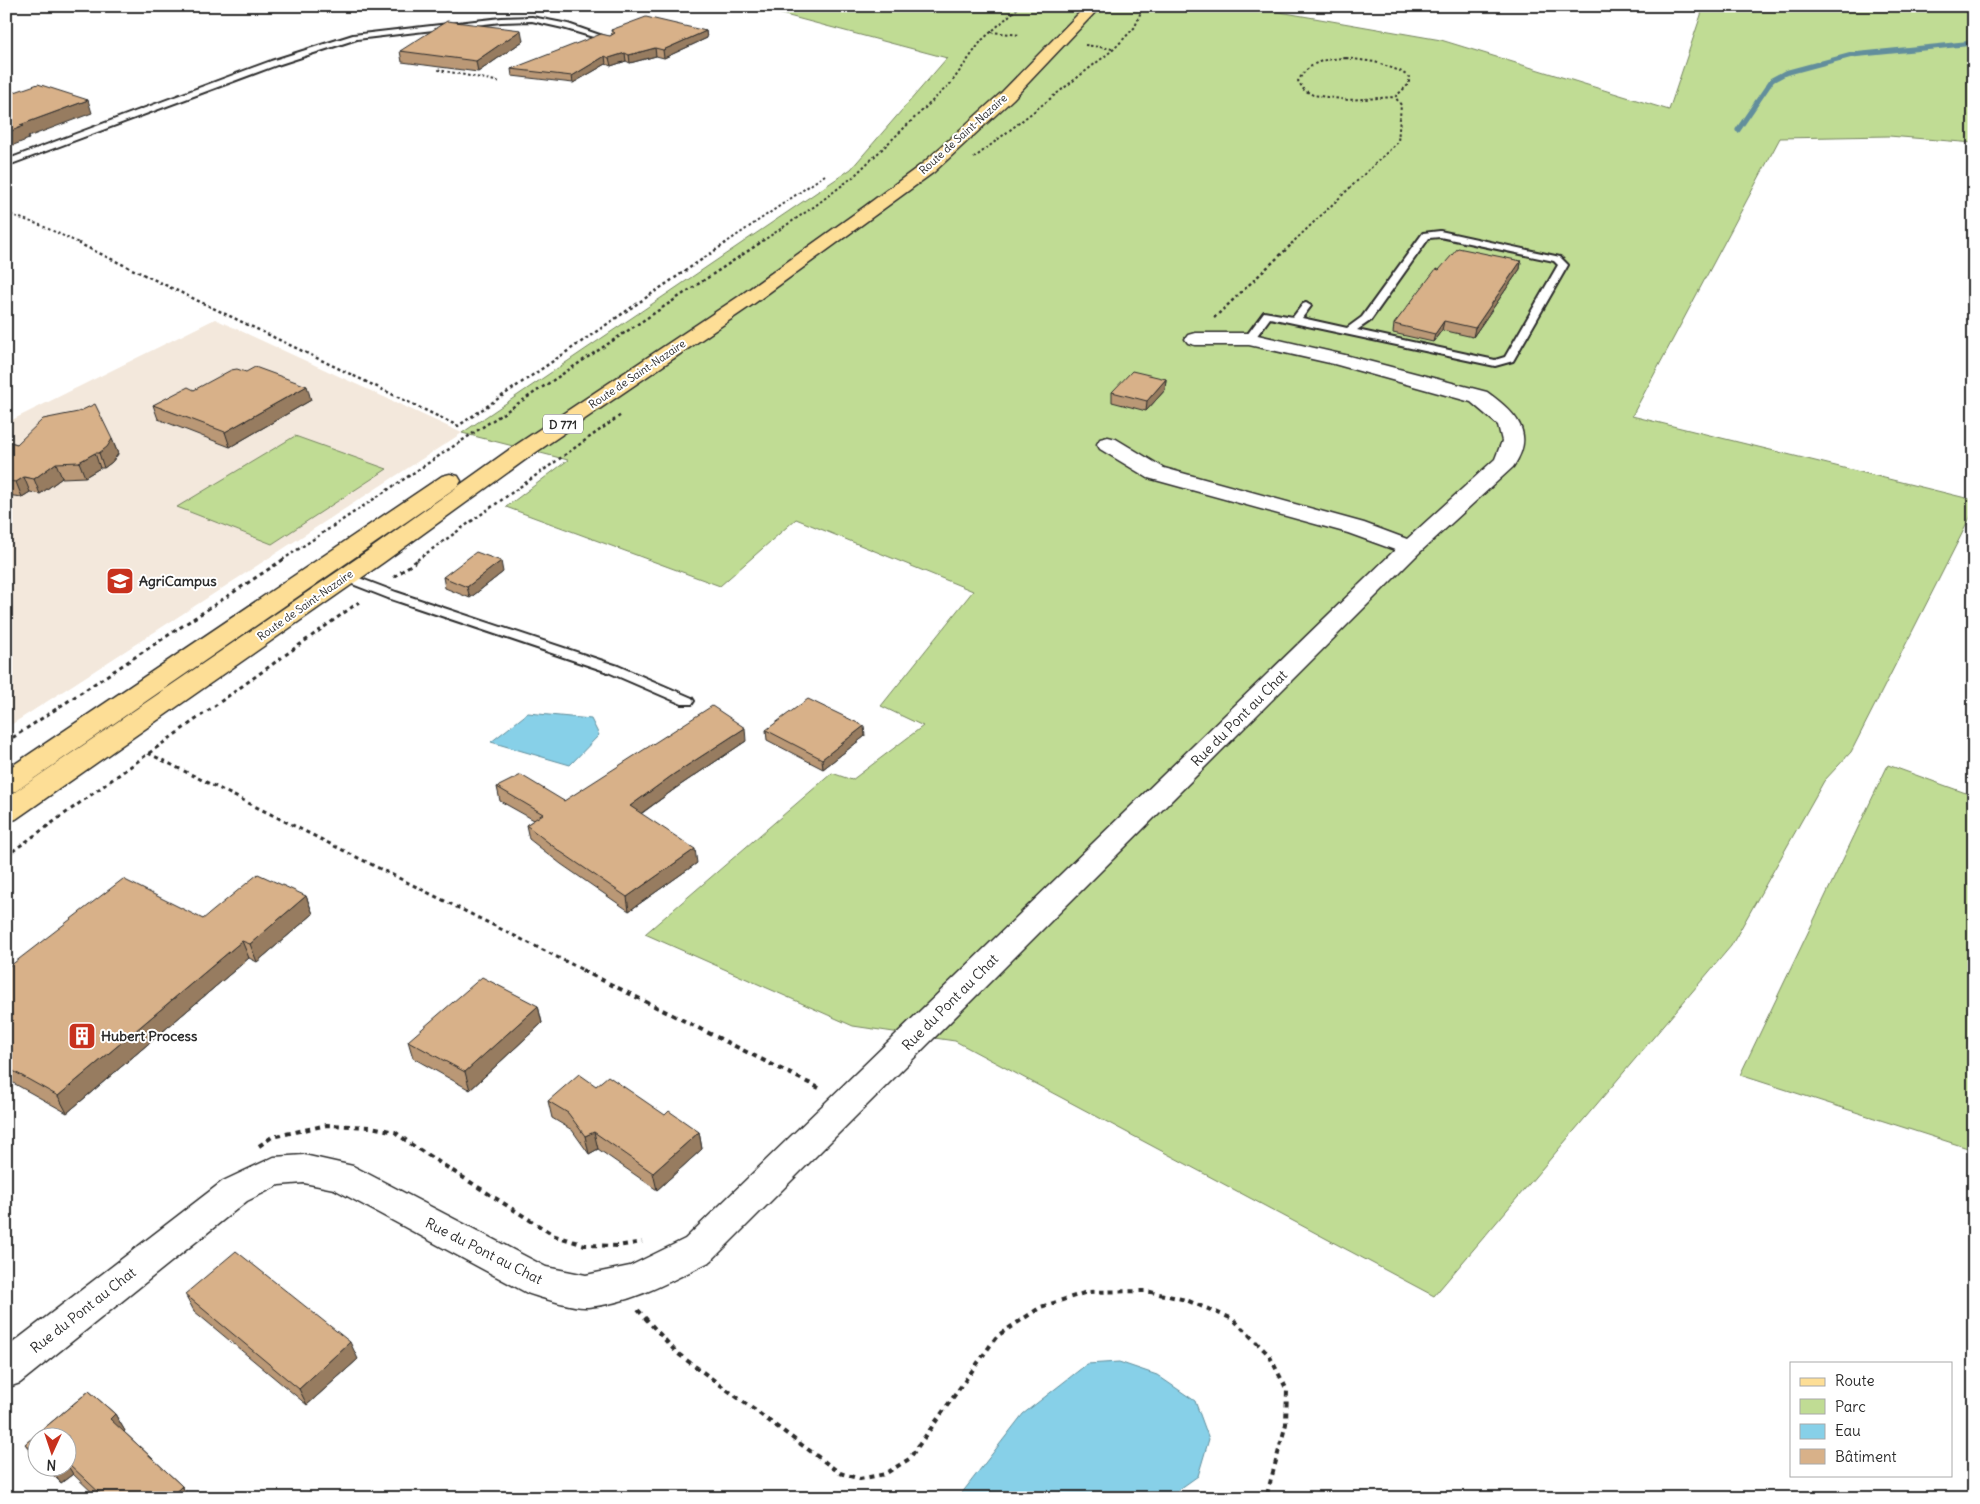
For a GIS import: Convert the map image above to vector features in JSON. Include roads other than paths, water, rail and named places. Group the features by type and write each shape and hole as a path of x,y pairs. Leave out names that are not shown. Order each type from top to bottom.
{"main road":[{"name":"Route de Saint-Nazaire","path":"6,784 836,220 909,162 972,108 1075,6"},
{"name":"Route de Saint-Nazaire","path":"6,812 346,577 522,452 745,301 914,178 1007,96 1094,6"}],"street":[{"name":"Rue du Pont au Chat","path":"6,1370 235,1191 274,1171 304,1169 341,1176 540,1282 586,1291 636,1282 698,1250 785,1162 848,1104 1411,548 1505,462 1512,451 1513,432 1508,420 1479,397 1249,338 1195,339"},
{"path":"1108,444 1156,473 1356,528 1411,548"}],"lane":[{"path":"6,163 274,63 356,37 501,20 532,19 565,26 610,40"},
{"path":"1249,338 1268,314 1495,362 1509,359 1563,265 1557,259 1548,257 1440,234 1426,235 1366,319 1350,331"},
{"path":"1296,320 1306,306"},
{"path":"346,577 392,595 613,669 687,701"}],"water":[{"path":"528,713 591,719 599,735 570,765 491,742"},
{"path":"1119,1362 1157,1375 1195,1401 1209,1439 1198,1476 1167,1498 958,1498 1023,1414 1087,1364"}],"waterway":[{"path":"1738,130 1772,80 1785,73 1852,55 1974,43"}],"place":[{"name":"AgriCampus","path":"120,581"},
{"name":"Hubert Process","path":"82,1036"}]}
